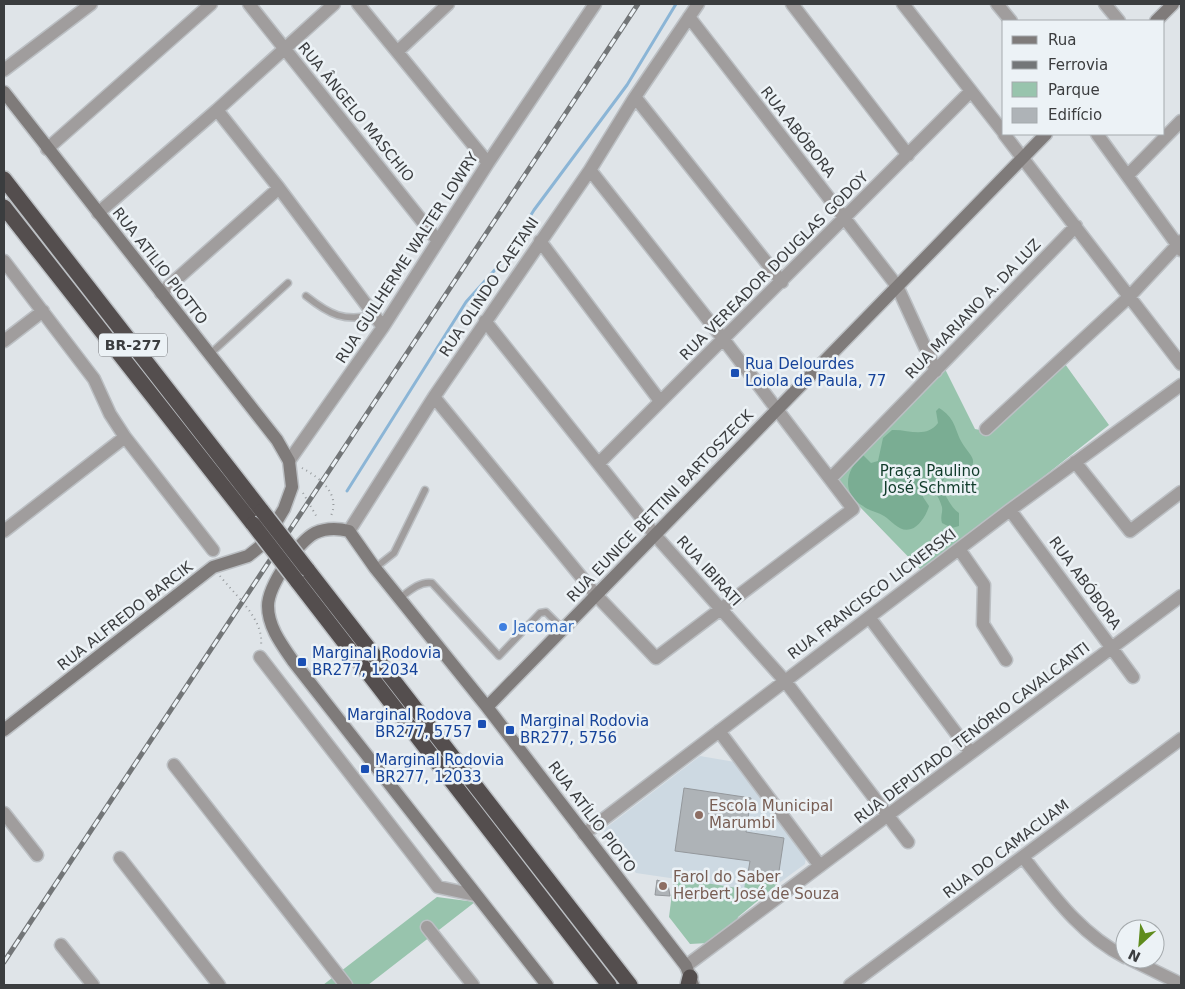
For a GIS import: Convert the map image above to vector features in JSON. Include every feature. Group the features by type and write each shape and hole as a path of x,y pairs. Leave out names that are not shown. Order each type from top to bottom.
{"highway":[{"name":"BR-277","path":"4,180 630,985"},
{"name":"BR-277","path":"4,207 253,524 609,985"},
{"path":"610,959 638,985"}],"street":[{"path":"4,70 91,4"},
{"path":"47,149 211,4"},
{"name":"RUA ÂNGELO MASCHIO","path":"249,4 438,241"},
{"path":"98,213 217,110 334,4"},
{"path":"358,4 488,164"},
{"path":"398,52 448,4"},
{"name":"RUA GUILHERME WALTER LOWRY","path":"289,461 383,327 488,164 595,4"},
{"name":"RUA OLINDO CAETANI","path":"349,531 434,397 590,170 635,97 698,4"},
{"path":"792,4 908,155"},
{"path":"903,4 1002,131"},
{"path":"998,4 1010,20"},
{"path":"1105,4 1117,20"},
{"path":"1157,20 1173,4"},
{"name":"RUA ABÓBORA","path":"689,17 897,286 936,371"},
{"name":"RUA VEREADOR DOUGLAS GODOY","path":"599,463 971,91"},
{"name":"RUA ATILIO PIOTTO","path":"4,92 277,440 289,461"},
{"path":"635,97 782,282"},
{"path":"217,110 279,188 383,327"},
{"path":"1128,175 1181,121"},
{"path":"1005,135 1181,364"},
{"name":"RUA EUNICE BETTINI BARTOSZECK","path":"487,707 1045,135"},
{"path":"986,429 1130,296 1180,246 1098,135"},
{"path":"434,397 596,595 656,658 853,509 724,340 590,170"},
{"path":"161,293 279,188"},
{"name":"RUA MARIANO A. DA LUZ","path":"831,478 1076,226"},
{"path":"540,241 660,401"},
{"path":"4,261 94,379 110,414 125,437 213,550"},
{"path":"4,341 43,311"},
{"name":"RUA IBIRATI","path":"485,321 655,535 784,681 908,842"},
{"name":"RUA FRANCISCO LICNERSKI","path":"584,834 1010,510 1181,384"},
{"path":"4,532 125,437"},
{"name":"RUA ALFREDO BARCIK","path":"4,730 214,567 248,556 263,544 289,499 292,487 289,461"},
{"path":"1075,462 1130,531 1181,492"},
{"name":"RUA ABÓBORA","path":"1010,510 1133,676"},
{"path":"349,531 339,529 325,530 308,538 274,585 268,605 270,618 283,647 547,985"},
{"name":"RUA ATÍLIO PIOTO","path":"349,531 375,568 487,707 584,834 689,979"},
{"path":"959,549 984,585 983,624 1006,660"},
{"name":"RUA DEPUTADO TENÓRIO CAVALCANTI","path":"689,979 820,866 1181,596"},
{"path":"869,617 971,753"},
{"path":"260,657 438,887 476,894"},
{"path":"719,731 820,866"},
{"name":"RUA DO CAMACUAM","path":"850,985 1181,740"},
{"path":"174,765 346,985"},
{"path":"4,812 37,855"},
{"path":"1023,857 1071,918 1092,936 1115,950"},
{"path":"120,858 219,985"},
{"path":"427,927 473,985"},
{"path":"61,945 93,985"},
{"path":"1150,969 1181,984"}],"lane":[{"path":"210,354 288,283"},
{"path":"306,296 323,309 343,318 358,319 374,315"},
{"path":"375,568 394,553 425,490"},
{"path":"400,598 412,589 427,582 432,583 499,656 540,613 546,612 563,628"}],"path":[{"path":"289,461 322,479 332,497 333,513 325,530"},
{"path":"300,486 307,503 325,530"},
{"path":"214,567 256,621 262,639 260,657"}],"shaded area":[{"name":"Escola Municipal Marumbi","path":"700,756 735,762 806,856 805,864 779,883 746,878 745,889 636,873 603,830"}],"green space":[{"name":"Praça Paulino José Schmitt","path":"1065,364 1109,425 923,572 859,506 837,480 944,367 975,429 990,432"},
{"path":"939,408 951,419 961,441 973,459 972,467 961,478 945,477 940,487 951,505 959,513 959,526 952,528 942,523 941,505 928,483 923,489 923,497 929,506 926,513 917,526 907,530 903,529 856,501 851,495 849,488 849,474 852,467 863,455 871,463 878,461 883,438 892,430 922,432 933,428 938,423 936,411"},
{"path":"674,878 744,889 746,878 779,883 738,917 737,921 708,943 690,944 669,917"},
{"path":"437,897 475,902 368,985 323,985"}],"building":[{"path":"684,788 751,798 746,832 784,838 778,878 748,873 750,861 675,851"},
{"name":"Farol do Saber Herbert José de Souza","path":"657,880 668,884 670,896 655,895"}],"waterway":[{"path":"347,491 466,302 502,262 534,210 627,85 676,4"}],"railway":[{"path":"4,962 638,4"}],"place":[{"name":"Rua Delourdes Loiola de Paula, 77","path":"735,373"},
{"name":"Jacomar","path":"503,627"},
{"name":"Marginal Rodovia BR277, 12034","path":"302,662"},
{"name":"Marginal Rodova BR277, 5757","path":"482,724"},
{"name":"Marginal Rodovia BR277, 5756","path":"510,730"},
{"name":"Marginal Rodovia BR277, 12033","path":"365,769"},
{"name":"Escola Municipal Marumbi","path":"699,815"},
{"name":"Farol do Saber Herbert José de Souza","path":"663,886"}]}
